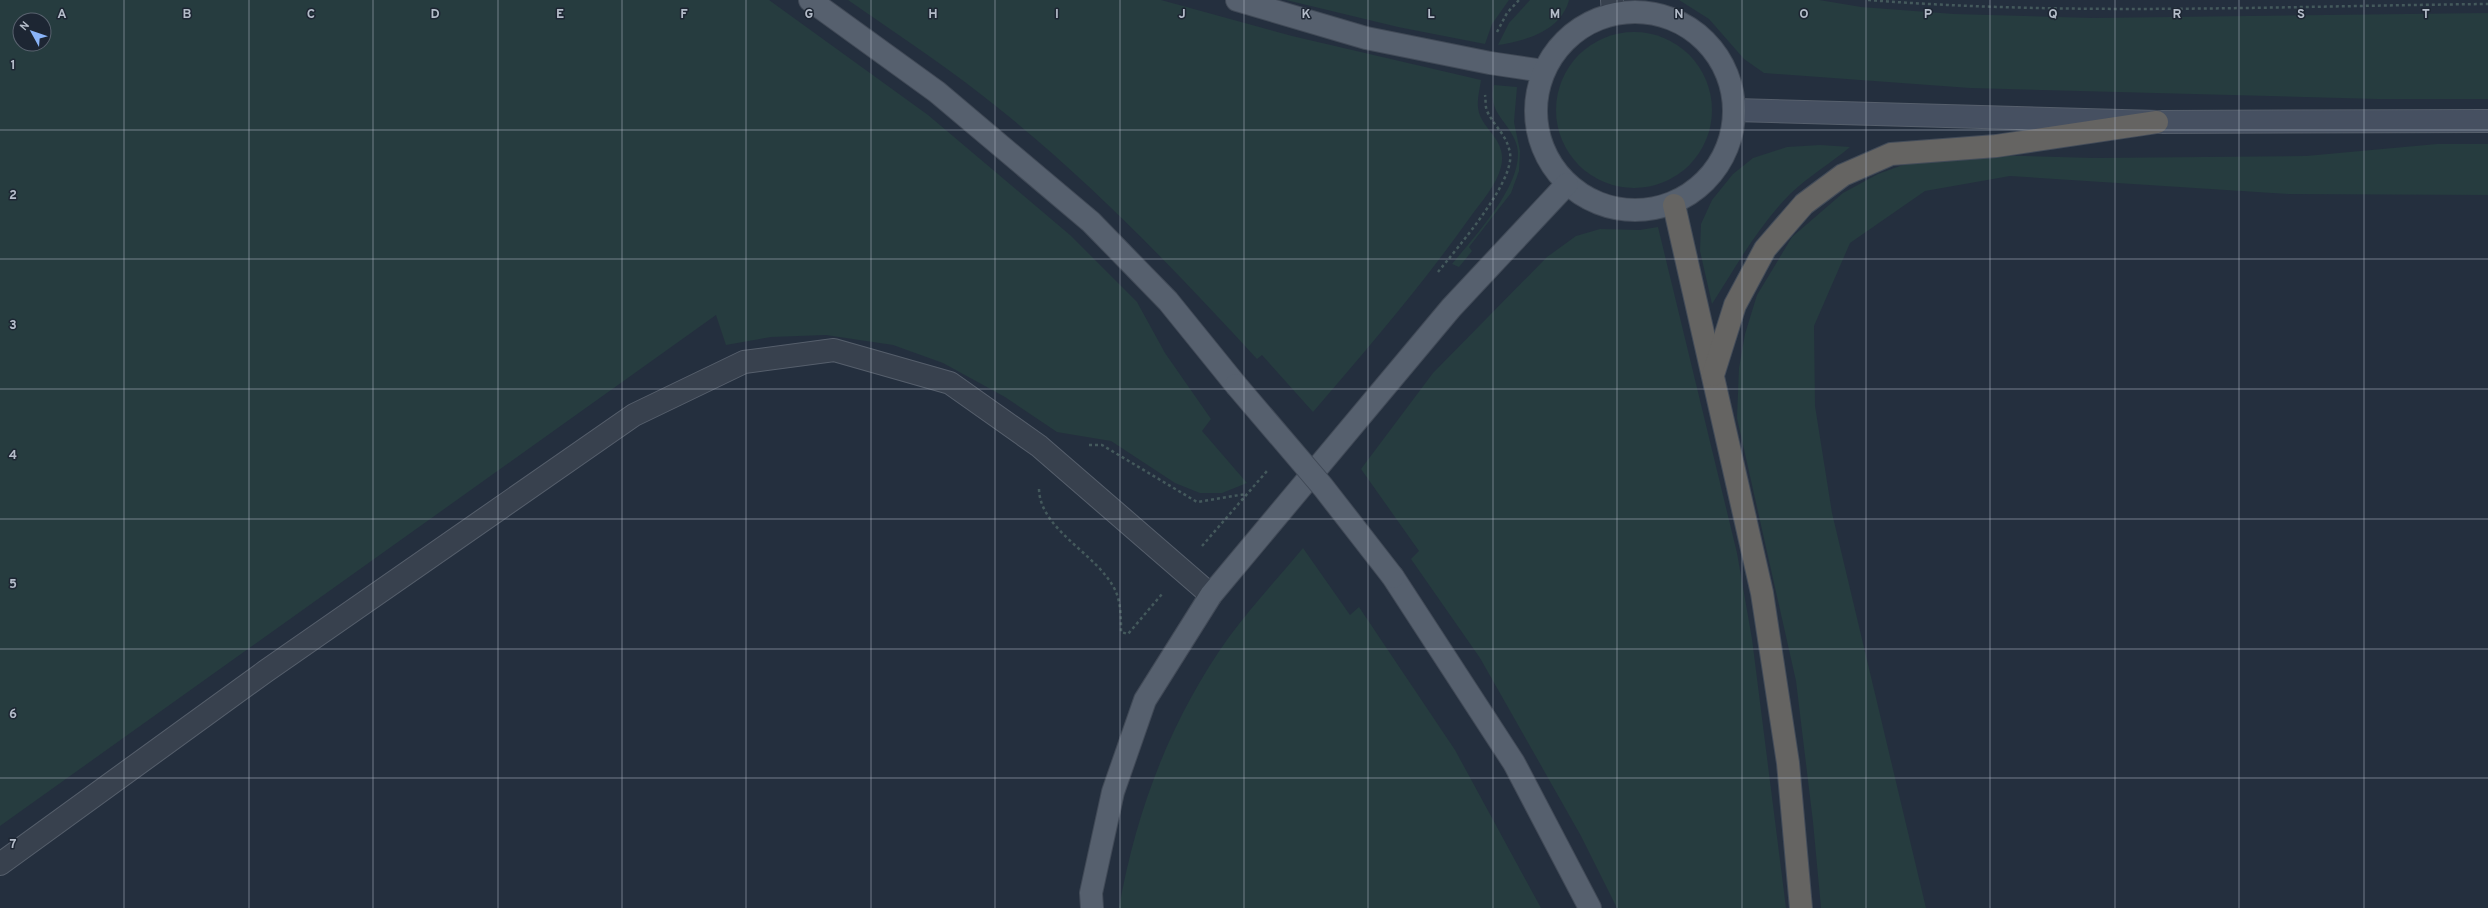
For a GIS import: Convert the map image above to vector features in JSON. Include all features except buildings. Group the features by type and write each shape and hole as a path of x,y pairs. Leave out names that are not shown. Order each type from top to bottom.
{"highway":[{"path":"1712,376 1735,305 1765,249 1804,204 1843,175 1891,154 1996,146 2157,122"},
{"path":"1674,205 1762,593 1788,763 1801,908"}],"main road":[{"path":"810,0 936,92 1091,222 1168,301 1236,386 1323,488 1393,577 1514,763 1590,908"},
{"path":"1237,0 1366,38 1490,63 1544,71"},
{"path":"1612,7 1642,11 1671,18 1697,33 1717,54 1730,81 1735,110 1732,136 1721,161 1705,182 1674,205 1635,211 1610,208 1587,198 1567,184 1551,165 1541,143 1537,125 1536,94 1544,71 1560,45 1584,25 1612,7"},
{"path":"1735,110 2157,122 2488,121"},
{"path":"1092,908 1091,893 1113,792 1145,700 1211,595 1451,308 1567,184"}],"street":[{"path":"0,864 266,671 634,415 744,362 834,350 950,383 1039,446 1211,595"}],"path":[{"path":"1434,277 1484,212 1505,179 1510,155 1505,136 1487,110 1485,91 1498,30 1507,13 1518,0"},
{"path":"1868,0 2092,11 2154,8 2488,4"},
{"path":"1246,494 1273,465"}],"green space":[{"path":"0,0 769,0 928,115 1070,235 1137,302 1165,353 1211,419 1202,431 1247,483 1222,493 1200,493 1175,483 1111,441 1057,432 1005,397 943,363 893,345 826,335 771,337 726,345 716,315 0,826"},
{"path":"848,0 1161,0 1292,36 1481,80 1478,107 1483,122 1501,149 1501,167 1489,192 1434,266 1375,340 1313,412 1262,355 1257,359 1134,230 1036,139 965,82"},
{"path":"1286,0 1509,0 1492,24 1485,44 1398,27"},
{"path":"1530,0 1569,0 1565,11 1558,20 1541,33 1519,41 1498,45 1509,23"},
{"path":"1679,0 1819,0 1861,7 1954,14 2093,18 2488,13 2488,99 2377,99 1970,88 1764,73 1744,59 1709,19"},
{"path":"1626,32 1642,32 1657,35 1671,41 1684,50 1694,60 1703,73 1709,87 1712,110 1711,125 1703,147 1694,160 1684,170 1671,179 1657,185 1642,188 1626,188 1611,185 1597,179 1584,170 1574,160 1565,147 1559,133 1556,118 1556,102 1559,87 1565,73 1574,60 1584,50 1597,41 1611,35"},
{"path":"1494,85 1517,87 1514,122 1520,151 1519,171 1511,193 1469,247 1472,251 1459,267 1452,264 1497,207 1507,190 1514,173 1518,157 1516,143 1508,128 1499,116 1493,103"},
{"path":"2437,144 2488,144 2488,195 2288,194 2010,176 1925,191 1850,243 1814,326 1815,406 1832,513 1926,908 1821,908 1813,822 1796,681 1737,418 1739,368 1745,334 1757,295 1792,237 1843,193 1878,174 1911,162 1987,155 2094,158 2306,156"},
{"path":"1820,145 1850,147 1797,187 1778,207 1757,233 1712,304 1700,251 1701,224 1712,200 1733,174 1753,158 1787,147"},
{"path":"1658,227 1737,553 1752,639 1786,908 1617,908 1581,836 1480,658 1411,559 1419,551 1361,469 1433,373 1547,257 1576,236 1600,229 1640,230"},
{"path":"1303,548 1350,615 1359,607 1455,750 1541,908 1119,908 1135,836 1146,801 1173,733 1208,668 1229,637"}]}
